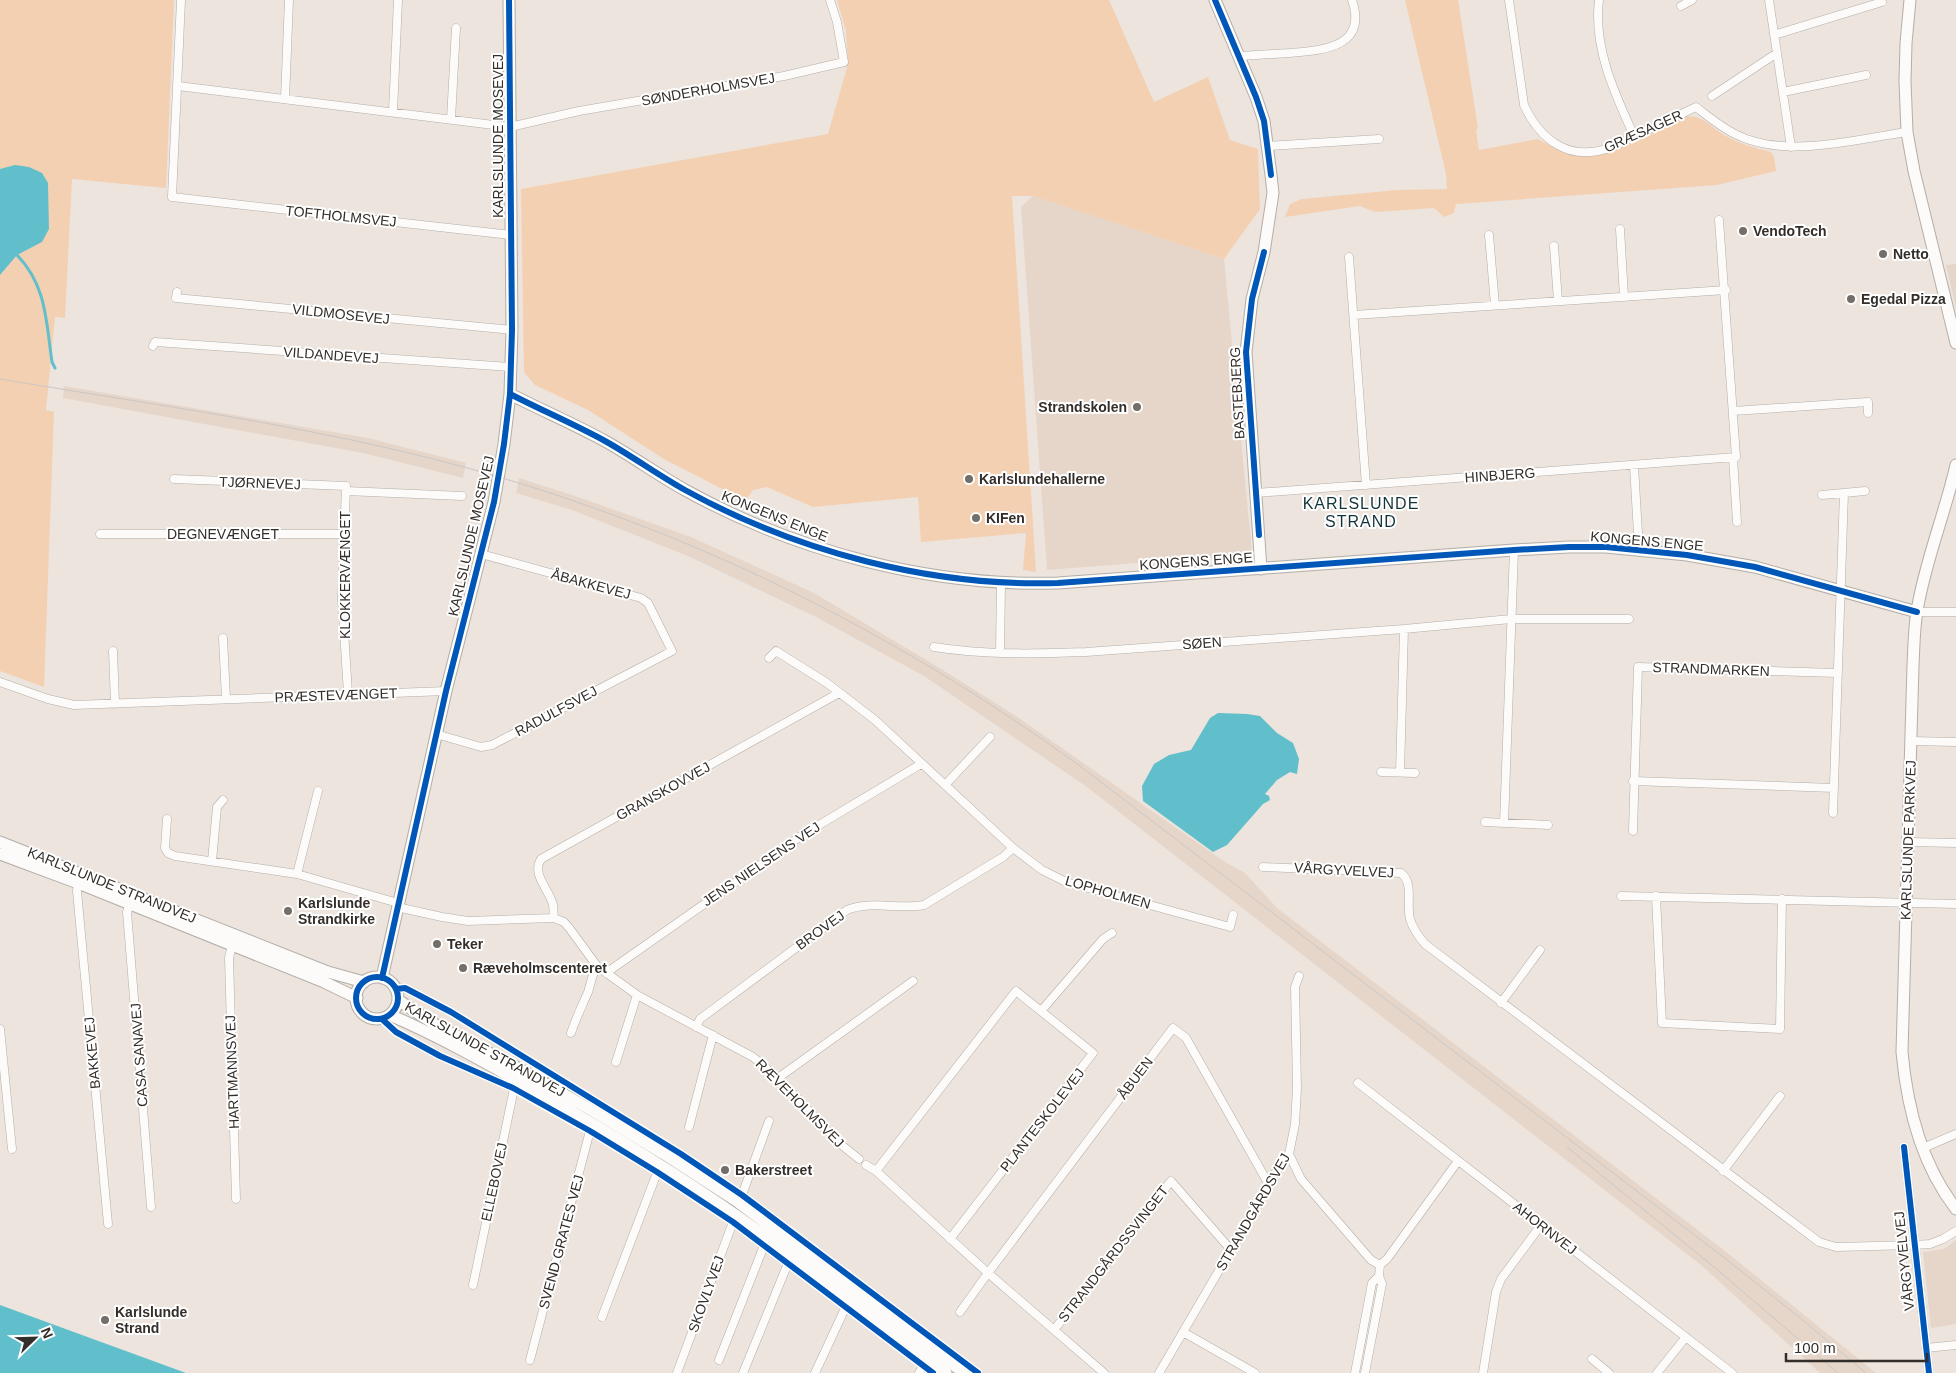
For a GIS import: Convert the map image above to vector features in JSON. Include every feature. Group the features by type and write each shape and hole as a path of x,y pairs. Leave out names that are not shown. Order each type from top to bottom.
{"street":[{"path":"181,0 178,86 510,127"},
{"path":"285,99 289,0"},
{"path":"393,112 398,0"},
{"name":"KARLSLUNDE MOSEVEJ","path":"382,978 446,691 497,488 504,444 510,394 512,330 509,0"},
{"name":"SØNDERHOLMSVEJ","path":"510,127 579,111 784,76 844,62 837,22 830,0"},
{"name":"BASTEBJERG","path":"1215,0 1256,97 1268,146 1273,193 1264,252 1252,299 1246,352 1261,569"},
{"path":"1240,56 1320,51 1336,46 1347,39 1355,27 1356,13 1352,0"},
{"name":"GRÆSAGER","path":"1509,0 1524,105 1531,121 1541,133 1554,143 1571,150 1588,152 1610,148 1696,107 1723,128 1738,136 1756,142 1791,147 1811,146 1907,132"},
{"path":"1599,0 1598,12 1602,50 1612,88 1634,136"},
{"path":"1682,6 1692,0"},
{"path":"1769,0 1791,147"},
{"path":"1910,0 1905,81 1907,132 1914,171 1956,343"},
{"path":"1774,35 1882,2"},
{"path":"451,119 456,28"},
{"path":"1712,96 1777,53"},
{"path":"1783,92 1866,75"},
{"name":"TOFTHOLMSVEJ","path":"178,86 172,197 511,235"},
{"path":"1268,146 1379,139"},
{"path":"1719,220 1726,290 1736,457 1733,458 1737,522"},
{"path":"1620,229 1624,297"},
{"path":"1489,235 1495,305"},
{"path":"1554,246 1558,301"},
{"path":"1349,257 1366,485"},
{"path":"1354,315 1726,290"},
{"name":"VILDMOSEVEJ","path":"177,292 176,298 512,330"},
{"name":"VILDANDEVEJ","path":"153,346 155,342 511,367"},
{"name":"KONGENS ENGE","path":"510,394 606,442 686,490 746,520 799,542 848,557 960,578 1002,583 1058,583 1514,550 1606,547 1687,555 1755,568 1917,612"},
{"path":"1733,411 1868,402 1868,413"},
{"name":"HINBJERG","path":"1256,494 1733,458"},
{"name":"KARLSLUNDE PARKVEJ","path":"1956,465 1930,553 1917,612 1902,1052 1907,1096 1923,1148 1934,1174 1956,1209"},
{"path":"1634,466 1639,550"},
{"name":"TJØRNEVEJ","path":"174,479 462,496"},
{"name":"KLOKKERVÆNGET","path":"346,488 342,599 348,694"},
{"path":"1822,494 1865,491"},
{"path":"1833,813 1844,493"},
{"name":"DEGNEVÆNGET","path":"100,534 345,534"},
{"path":"1504,823 1514,550"},
{"name":"ÅBAKKEVEJ","path":"481,554 641,598 648,604 672,651"},
{"path":"1000,653 1002,583"},
{"path":"1917,612 1956,612"},
{"name":"SØEN","path":"934,647 953,651 1040,654 1404,629 1511,619 1629,619"},
{"path":"1400,772 1404,629"},
{"path":"223,638 226,699"},
{"path":"113,651 115,704"},
{"name":"RADULFSVEJ","path":"436,734 481,747 492,746 672,651"},
{"name":"LOPHOLMEN","path":"769,658 776,651 839,693 875,720 1013,848 1042,870 1066,882 1230,927 1232,915"},
{"name":"STRANDMARKEN","path":"1633,831 1638,667 1838,673"},
{"name":"PRÆSTEVÆNGET","path":"0,682 48,699 74,705 446,691"},
{"name":"GRANSKOVVEJ","path":"554,918 553,904 538,873 541,859 839,693"},
{"path":"945,785 990,737"},
{"path":"1912,741 1956,742"},
{"name":"JENS NIELSENS VEJ","path":"606,973 804,834 921,764"},
{"path":"1381,772 1415,773"},
{"path":"1634,782 1834,788"},
{"path":"297,874 318,791"},
{"path":"212,861 217,807 223,800"},
{"path":"167,819 165,848 168,853 175,856 297,874 442,917 468,921 554,918"},
{"path":"1484,822 1548,824"},
{"name":"KARLSLUNDE STRANDVEJ","path":"0,842 328,972 364,982"},
{"path":"1908,842 1956,843"},
{"name":"BROVEJ","path":"696,1027 700,1019 847,910 866,905 913,907 924,905 1003,857 1013,848"},
{"name":"KARLSLUNDE STRANDVEJ","path":"0,854 78,883 324,982 357,998"},
{"name":"VÅRGYVELVEJ","path":"1263,867 1401,872 1408,881 1410,917 1415,931 1425,944 1819,1242 1836,1247 1930,1244 1943,1240 1956,1231"},
{"name":"BAKKEVEJ","path":"78,883 77,891 108,1224"},
{"path":"1621,896 1956,904"},
{"path":"1656,896 1662,1023 1780,1029 1782,899"},
{"name":"CASA SANAVEJ","path":"130,904 127,912 150,1208"},
{"name":"RÆVEHOLMSVEJ","path":"554,918 564,922 597,966 637,995 753,1057 778,1078 839,1143 876,1171 988,1273 1104,1373"},
{"path":"1041,1011 1103,939 1112,933"},
{"name":"HARTMANNSVEJ","path":"232,945 229,958 236,1199"},
{"path":"1501,1002 1540,950"},
{"path":"571,1033 588,990 592,974 597,966"},
{"name":"STRANDGÅRDSVEJ","path":"1159,1373 1268,1183 1289,1154 1295,1124 1297,1088 1295,987 1299,976"},
{"path":"375,978 382,978 392,984 398,994 398,1000 394,1011 390,1015 377,1019 366,1016 361,1011 357,998 364,982 375,978"},
{"path":"778,1078 913,981"},
{"name":"PLANTESKOLEVEJ","path":"876,1171 1016,991 1093,1053 950,1239"},
{"path":"616,1062 637,995"},
{"name":"KARLSLUNDE STRANDVEJ","path":"398,1000 439,1027 594,1111 738,1202 964,1373"},
{"name":"KARLSLUNDE STRANDVEJ","path":"390,1015 419,1028 516,1079 660,1165 737,1216 946,1373"},
{"name":"ÅBUEN","path":"988,1273 1173,1028 1186,1038 1268,1183"},
{"path":"0,1029 12,1149"},
{"path":"689,1127 713,1035"},
{"name":"ELLEBOVEJ","path":"472,1285 516,1079"},
{"name":"AHORNVEJ","path":"1358,1083 1732,1373"},
{"path":"1723,1171 1780,1096"},
{"path":"738,1202 769,1121"},
{"name":"SVEND GRATES VEJ","path":"530,1360 592,1123"},
{"path":"1923,1148 1956,1134"},
{"name":"VÅRGYVELVEJ","path":"1904,1147 1929,1373"},
{"path":"1289,1154 1301,1178 1371,1260 1380,1264"},
{"path":"1365,1373 1382,1284 1379,1276 1380,1264 1387,1259 1458,1161"},
{"path":"602,1317 660,1165"},
{"name":"STRANDGÅRDSSVINGET","path":"1054,1330 1171,1181 1231,1250"},
{"name":"SKOVLYVEJ","path":"677,1373 733,1222 737,1216"},
{"path":"1483,1373 1496,1292 1500,1279 1541,1225"},
{"path":"719,1360 767,1238"},
{"path":"743,1373 791,1256"},
{"path":"960,1312 988,1273"},
{"path":"1355,1373 1372,1284 1379,1276"},
{"path":"815,1373 849,1300"},
{"path":"1183,1332 1255,1373"},
{"path":"1657,1373 1686,1337"},
{"path":"1926,1348 1956,1344"},
{"path":"919,1373 927,1359"},
{"path":"1592,1359 1609,1373"}],"shaded area":[{"path":"0,0 174,0 166,188 72,179 65,318 55,317 46,410 54,412 44,687 0,671"},
{"path":"837,0 1109,0 1154,102 1208,77 1230,140 1258,149 1260,209 1224,259 1033,196 1012,196 1036,572 1023,570 1026,533 921,542 918,497 813,507 767,487 753,490 744,503 730,493 664,459 588,410 535,385 524,372 521,189 828,134 848,64 846,31"},
{"path":"1405,0 1458,0 1478,128 1476,130 1479,150 1538,139 1564,153 1577,155 1601,154 1630,144 1685,117 1691,116 1702,119 1721,133 1737,141 1771,152 1774,157 1776,171 1717,185 1456,204 1454,213 1444,217 1434,208 1375,212 1360,206 1285,217 1290,204 1302,199 1397,190 1447,189 1446,174"},
{"name":"Strandskolen","path":"1033,196 1224,259 1252,554 1047,570 1021,207"},
{"path":"1956,264 1956,308 1946,265"},
{"path":"64,386 368,438 466,463 463,478 363,453 63,398"},
{"path":"519,478 691,537 814,593 1016,716 1225,862 1245,873 1277,908 1725,1251 1876,1373 1820,1373 1701,1265 1087,787 924,676 816,617 688,556 572,510 516,493"},
{"path":"1956,1240 1956,1324 1931,1328 1923,1252 1944,1249"}],"water":[{"path":"15,165 29,167 42,173 48,183 49,229 42,242 17,255 0,275 0,169"},
{"path":"1218,713 1260,716 1277,733 1293,743 1299,759 1297,774 1290,772 1277,780 1265,794 1269,796 1270,800 1263,804 1227,845 1213,852 1143,801 1142,786 1154,764 1169,755 1191,750 1210,718"},
{"path":"0,1305 186,1373 0,1373"}],"waterway":[{"path":"17,255 27,267 40,292 44,305 52,362 55,368"}],"tram line":[{"path":"0,379 292,428 464,467 547,492 629,521 708,553 786,589 862,628 936,671 1009,717 1080,766 1722,1256 1866,1373"},
{"path":"1567,1147 1714,1267 1838,1373"}],"cycle path":[{"path":"382,978 446,691 494,502 504,444 510,394 512,330 509,0"},
{"path":"1215,0 1256,97 1264,121 1271,175"},
{"path":"1259,535 1246,352 1252,299 1264,252"},
{"path":"510,394 605,441 685,490 728,512 819,548 914,572 1010,583 1058,583 1514,550 1606,547 1687,555 1755,567 1917,612"},
{"path":"377,977 392,983 398,998 392,1013 377,1019 362,1013 356,998 362,983 377,977"},
{"path":"396,989 405,988 451,1012 681,1154 742,1195 978,1373"},
{"path":"382,1019 396,1032 440,1056 513,1088 590,1131 657,1172 733,1222 933,1373"},
{"path":"1904,1147 1929,1373"}],"place":[{"name":"VendoTech","path":"1743,231"},
{"name":"Netto","path":"1883,254"},
{"name":"Egedal Pizza","path":"1851,299"},
{"name":"Strandskolen","path":"1137,407"},
{"name":"Karlslundehallerne","path":"969,479"},
{"name":"KIFen","path":"976,518"},
{"name":"Karlslunde Strandkirke","path":"288,911"},
{"name":"Teker","path":"437,944"},
{"name":"Ræveholmscenteret","path":"463,968"},
{"name":"Bakerstreet","path":"725,1170"},
{"name":"Karlslunde Strand","path":"105,1320"}],"district":[{"name":"KARLSLUNDE STRAND","path":"1361,512"}]}
